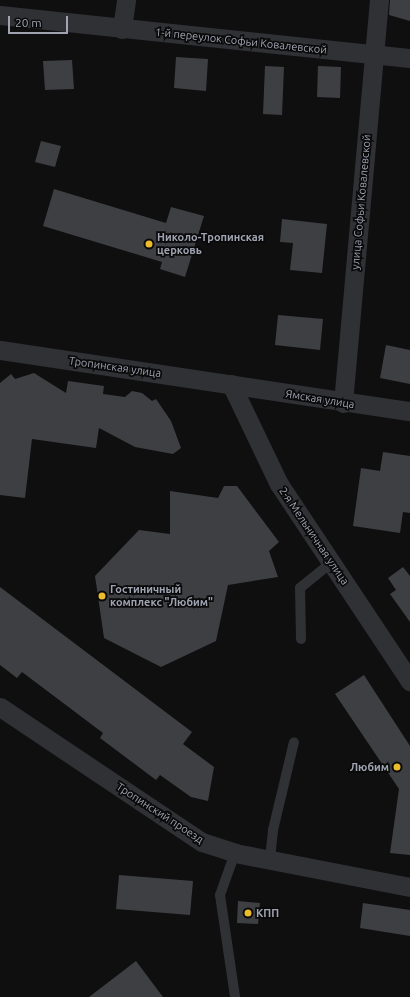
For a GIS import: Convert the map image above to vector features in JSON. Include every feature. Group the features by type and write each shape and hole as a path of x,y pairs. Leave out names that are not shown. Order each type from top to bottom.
{"street":[{"path":"122,29 126,0"},
{"name":"улица Софьи Ковалевской","path":"344,403 379,0"},
{"name":"1-й переулок Софьи Ковалевской","path":"0,15 410,58"},
{"name":"Тропинская улица","path":"0,350 231,384"},
{"name":"Ямская улица","path":"231,384 344,403 410,411"},
{"name":"2-я Мельничная улица","path":"231,384 279,484 410,681"},
{"name":"Тропинский проезд","path":"0,707 202,842 234,853 410,887"}],"lane":[{"path":"301,639 300,588 332,562"},
{"path":"270,859 273,830 294,742"},
{"path":"234,853 220,895 235,997"}],"building":[{"path":"390,0 410,0 410,21 389,15"},
{"path":"176,57 208,59 206,91 174,88"},
{"path":"72,60 74,89 45,90 43,61"},
{"path":"265,66 284,67 282,115 263,114"},
{"path":"318,66 341,67 340,98 317,97"},
{"path":"41,141 61,146 55,167 35,162"},
{"name":"Николо-Тропинская церковь","path":"54,189 166,223 171,207 204,216 185,277 160,269 162,262 43,226"},
{"path":"282,219 327,224 322,273 290,270 293,243 280,242"},
{"path":"278,315 323,319 320,350 275,345"},
{"path":"386,345 410,350 410,384 380,378"},
{"path":"34,373 66,393 68,381 104,386 103,394 125,397 132,391 142,393 152,401 156,399 171,421 181,448 173,454 135,447 99,428 96,448 32,439 25,498 0,495 0,383 11,374 15,379"},
{"path":"383,452 410,456 410,513 403,512 400,533 353,526 361,468 380,471"},
{"path":"224,486 237,486 279,542 269,551 278,577 228,585 216,641 161,667 104,638 95,576 139,530 170,534 170,491 218,498"},
{"path":"403,567 410,576 410,622 390,594 396,590 388,578"},
{"path":"0,587 192,732 183,744 214,767 208,801 191,797 160,775 156,780 100,738 103,733 22,672 17,678 0,665"},
{"name":"Любим","path":"364,675 410,746 410,855 390,853 399,789 335,694"},
{"path":"119,875 193,881 190,915 116,909"},
{"name":"КПП","path":"238,901 260,903 258,924 237,923"},
{"path":"363,903 410,910 410,936 360,928"},
{"path":"136,961 163,997 89,997"}],"place":[{"name":"Николо-Тропинская церковь","path":"149,244"},
{"name":"Гостиничный комплекс \"Любим\"","path":"102,596"},
{"name":"Любим","path":"397,767"},
{"name":"КПП","path":"248,913"}]}
